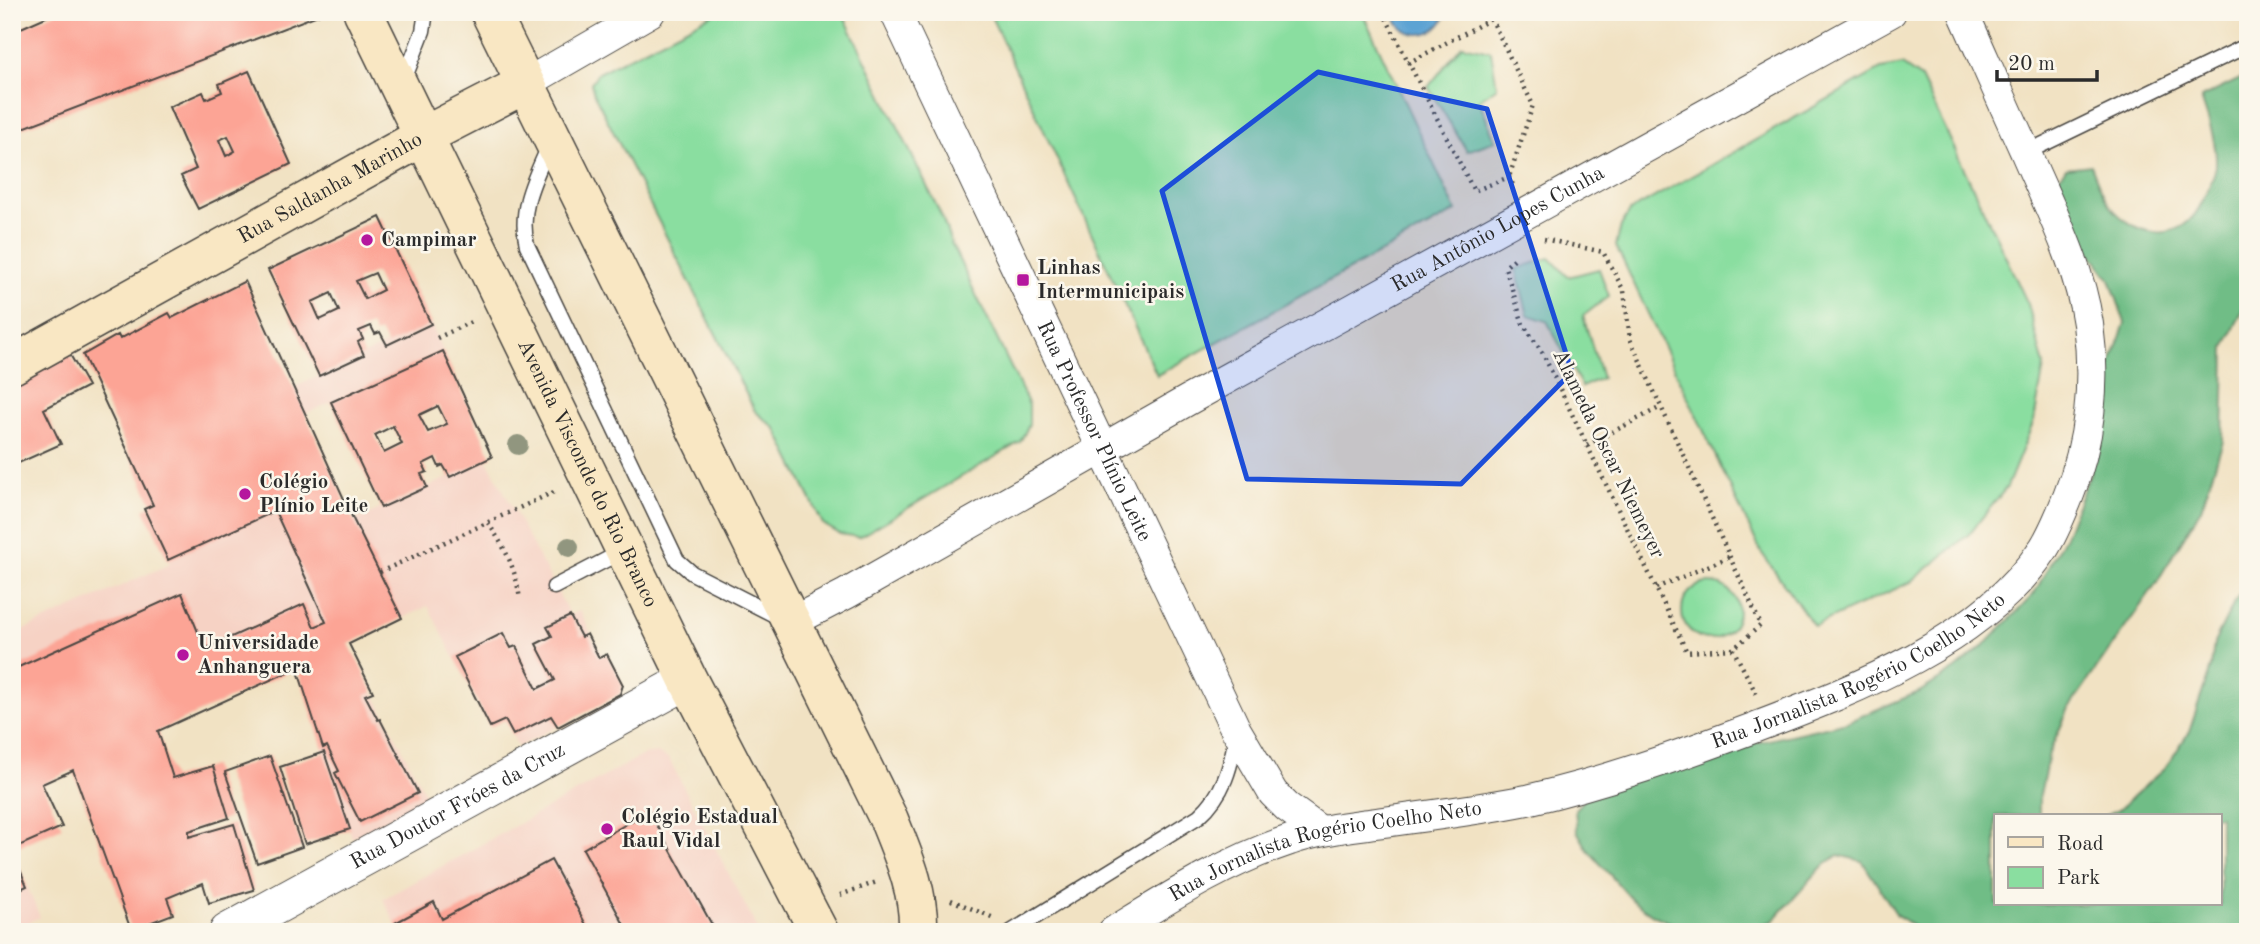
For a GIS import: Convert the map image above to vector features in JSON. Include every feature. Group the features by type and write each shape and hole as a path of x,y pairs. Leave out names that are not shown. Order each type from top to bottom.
{"main road":[{"name":"Avenida Visconde do Rio Branco","path":"363,12 688,680 819,932"},
{"path":"490,12 889,820 896,875 916,901 918,932"},
{"name":"Rua Saldanha Marinho","path":"12,365 424,136 524,84"}],"street":[{"name":"Rua Saldanha Marinho","path":"524,84 650,12"},
{"name":"Rua Professor Plínio Leite","path":"895,12 1236,730 1273,793 1320,831"},
{"name":"Rua Antônio Lopes Cunha","path":"790,623 1104,448 1532,225 1891,12"},
{"name":"Rua Jornalista Rogério Coelho Neto","path":"1113,932 1230,863 1290,839 1320,831 1497,805 1565,790 1652,764 1846,691 1944,641 1977,617 2030,568 2047,544 2061,514 2078,472 2086,442 2092,360 2088,320 2079,282 2063,237 1963,12"},
{"name":"Rua Doutor Fróes da Cruz","path":"228,932 688,680"}],"lane":[{"path":"400,89 423,31 426,12"},
{"path":"2025,153 2248,45"},
{"path":"552,139 524,209 523,229 527,245 677,560 692,573 790,623"},
{"path":"554,587 625,550"},
{"path":"1015,930 1199,816 1222,790 1236,730"}],"path":[{"path":"1383,12 1474,191 1509,177"},
{"path":"1488,12 1533,105 1509,177 1532,225 1603,252 1624,291 1630,339 1761,625 1734,649 1770,721"},
{"path":"1408,62 1491,19"},
{"name":"Alameda Oscar Niemeyer","path":"1532,225 1505,267 1523,324 1542,352 1687,652 1734,649"},
{"path":"1587,445 1661,407"},
{"path":"380,572 588,475"},
{"path":"488,523 504,547 516,573 520,598"},
{"path":"1656,587 1729,557"},
{"path":"840,895 896,875 1015,930"}],"highlighted area":[{"path":"1318,72 1487,109 1572,372 1461,484 1247,479 1162,191"}],"shaded area":[{"name":"Universidade Anhanguera","path":"263,321 293,388 431,324 443,351 305,414 354,521 487,460 570,615 580,611 602,656 607,654 623,685 620,694 518,747 505,720 490,727 428,606 349,644 427,798 352,838 297,668 42,784 12,849 12,635 170,564 144,509 153,505 102,396"},
{"name":"Colégio Estadual Raul Vidal","path":"657,753 669,759 759,932 400,932 383,899 643,755"},
{"path":"12,851 40,917 12,930"}],"green space":[{"path":"717,12 842,12 942,217 951,243 1029,405 1029,425 1020,442 859,537 840,534 823,524 776,429 755,411 594,94 591,83 598,73"},
{"path":"989,12 1362,12 1456,211 1157,375"},
{"path":"1462,45 1491,51 1497,87 1479,100 1495,141 1467,151 1428,87"},
{"path":"1902,65 1921,78 2028,304 2044,366 2034,421 2007,487 1968,535 1911,582 1814,626 1761,552 1616,246 1621,226 1630,211 1881,69"},
{"path":"2248,75 2248,298 2225,348 2223,441 2201,509 2155,585 2069,708 2049,753 2039,799 2039,814 1994,814 1994,906 2222,906 2222,814 2109,814 2118,810 2166,767 2189,732 2211,667 2214,643 2236,599 2248,583 2248,932 1921,932 1897,915 1862,861 1838,855 1821,868 1773,921 1734,932 1692,932 1653,915 1634,902 1588,850 1577,831 1575,809 1604,778 1847,722 1919,692 1956,669 1988,642 2034,594 2065,536 2099,451 2110,366 2125,323 2110,279 2082,242 2053,185 2066,168 2091,165 2109,204 2132,225 2159,232 2172,231 2184,225 2195,215 2203,200 2216,165 2214,139 2201,98"},
{"path":"1550,258 1568,277 1599,269 1609,296 1583,316 1602,378 1582,387 1547,321 1528,315 1516,269"},
{"path":"1710,583 1721,585 1730,591 1736,600 1736,622 1730,631 1721,637 1710,639 1699,637 1690,631 1684,622 1682,611 1684,600 1690,591 1699,585"}],"water":[{"path":"1393,12 1447,12 1436,28 1420,34 1404,29"}],"building":[{"path":"57,12 317,12 318,15 18,130 12,115 12,32"},
{"path":"249,71 291,164 198,209 181,176 196,169 169,107 203,92 206,99 222,92 219,84","holes":["228,136 235,151 226,156 219,140"]},
{"path":"380,217 431,324 387,345 380,332 375,334 371,326 359,331 363,339 358,342 364,355 319,376 268,270","holes":["375,273 383,290 365,299 356,281","331,293 339,311 320,320 312,302"]},
{"path":"245,281 354,521 402,618 349,644 373,692 365,695 418,793 360,822 335,773 339,771 327,746 323,748 297,668 158,731 173,778 213,766 229,818 189,831 189,837 234,824 254,890 209,903 203,883 167,898 173,914 131,930 73,770 42,784 62,827 12,849 12,670 182,593 205,649 304,604 314,627 326,622 275,511 168,560 144,509 153,505 83,355 118,335 120,339 169,313 172,318"},
{"path":"68,351 88,386 44,409 61,444 12,466 12,378"},
{"path":"443,351 492,457 450,477 443,465 439,467 435,458 423,464 427,472 421,474 427,487 381,508 331,402","holes":["438,406 447,424 428,432 419,415","393,426 402,444 384,453 375,435"]},
{"path":"570,616 581,637 587,634 599,658 607,654 623,685 620,694 558,727 551,716 513,735 505,720 490,727 455,657 503,633 511,648 516,646 537,689 555,680 536,644 552,636 547,627"},
{"path":"324,752 350,829 305,844 280,767"},
{"path":"270,756 302,847 257,863 225,772"},
{"path":"649,811 716,932 628,932 583,849"},
{"path":"12,851 27,886 12,893"},
{"path":"551,860 590,932 400,932 395,923 434,902 442,919"}],"place":[{"name":"Campimar","path":"367,240"},
{"name":"Linhas Intermunicipais","path":"1023,280"},
{"name":"Colégio Plínio Leite","path":"245,494"},
{"name":"Universidade Anhanguera","path":"183,655"},
{"name":"Colégio Estadual Raul Vidal","path":"607,829"}]}
